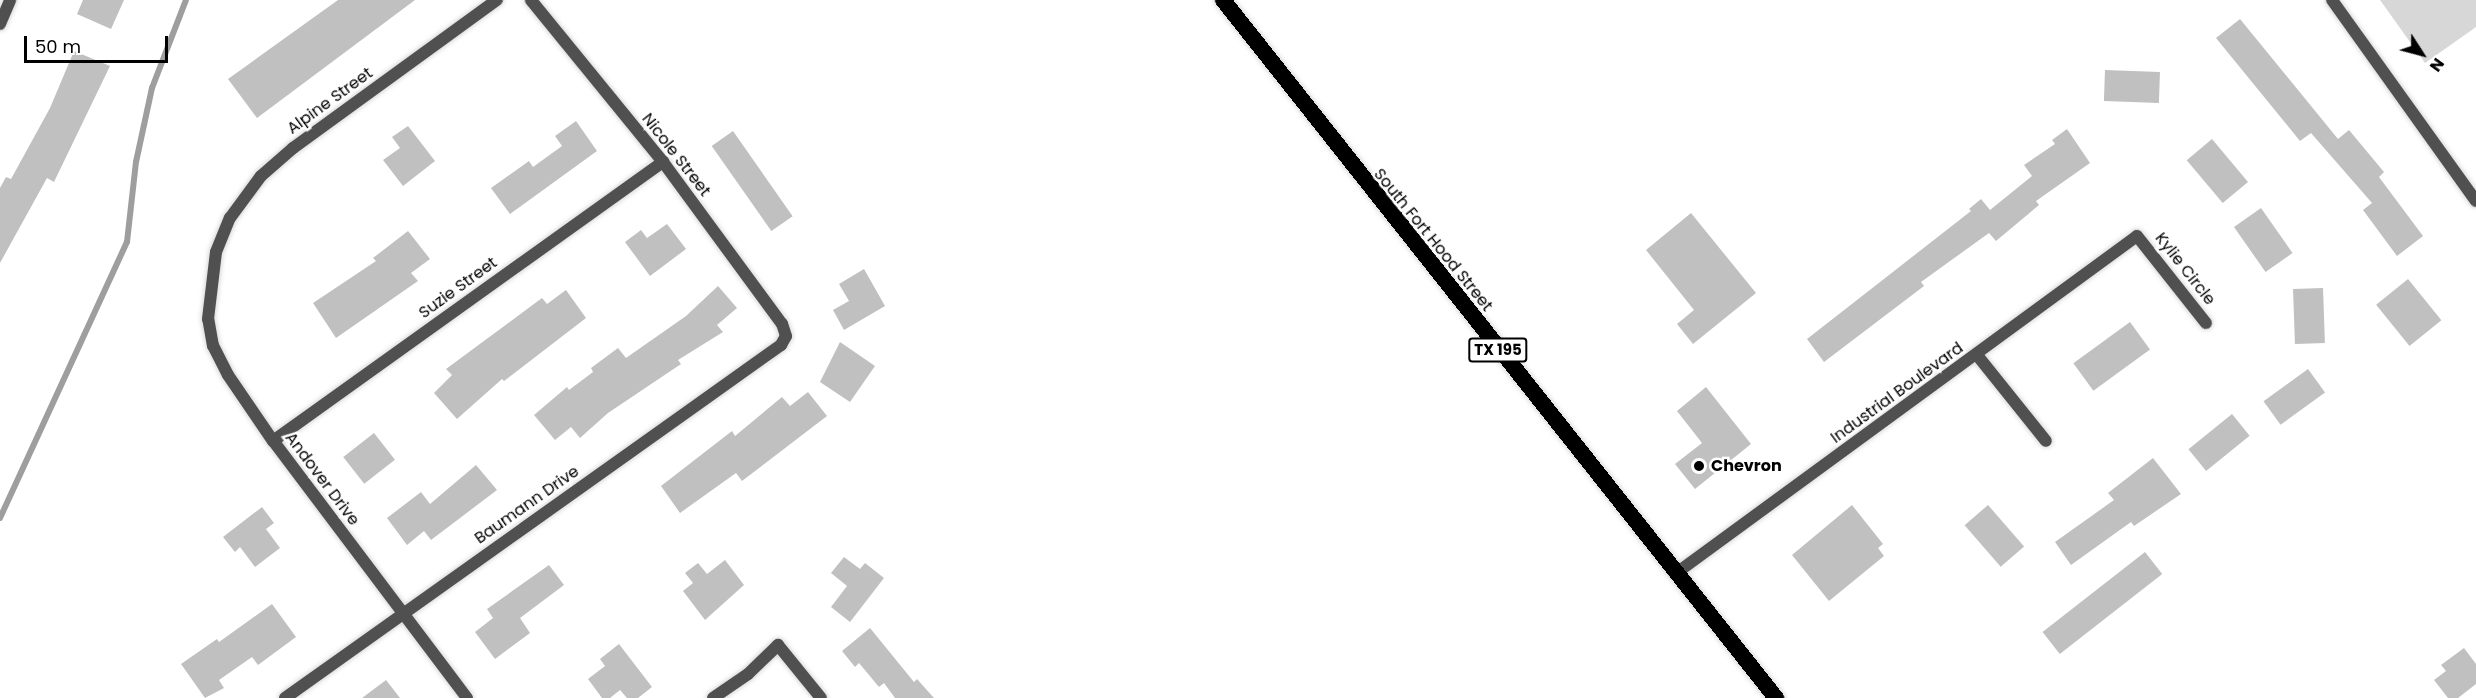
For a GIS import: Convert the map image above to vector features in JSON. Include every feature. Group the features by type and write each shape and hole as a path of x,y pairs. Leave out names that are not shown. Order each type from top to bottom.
{"highway":[{"name":"South Fort Hood Street","path":"1223,0 1675,574 1776,698"}],"street":[{"path":"0,24 10,0"},
{"name":"Alpine Street","path":"215,257 230,218 261,176 293,148 497,0"},
{"name":"Nicole Street","path":"531,0 663,162 783,324 786,336"},
{"path":"2332,0 2476,201"},
{"name":"Suzie Street","path":"273,441 663,162"},
{"name":"Industrial Boulevard","path":"1675,574 2138,236"},
{"name":"Kylie Circle","path":"2138,236 2206,323"},
{"name":"Andover Drive","path":"215,257 209,333 228,375 273,441 467,698"},
{"name":"Baumann Drive","path":"285,698 781,345 786,336"},
{"path":"1977,355 2046,441"},
{"path":"713,698 748,674 778,645 822,698"}],"shaded area":[{"path":"2380,0 2476,0 2476,27 2425,63"}],"building":[{"path":"83,0 124,0 111,29 77,14"},
{"path":"338,0 415,0 257,118 228,79"},
{"path":"2240,19 2338,139 2349,130 2384,172 2379,177 2423,236 2397,256 2363,210 2372,203 2311,133 2300,141 2216,38"},
{"path":"74,51 110,66 54,182 47,178 0,263 0,188 6,177 11,179 50,108"},
{"path":"2105,70 2160,72 2159,103 2104,101"},
{"path":"576,121 597,151 510,214 491,188 529,161 533,167 562,146 555,136"},
{"path":"408,126 435,161 403,186 383,160 400,148 392,137"},
{"path":"2067,129 2090,163 2036,201 2039,205 1996,241 1989,233 1921,282 1924,286 1824,362 1807,339 1971,211 1969,209 1981,199 1990,210 2032,176 2024,165 2055,144 2052,140"},
{"path":"733,131 793,216 771,231 712,146"},
{"path":"2212,139 2248,182 2223,203 2187,160"},
{"path":"2261,208 2293,253 2266,272 2234,227"},
{"path":"1691,213 1756,293 1693,344 1677,324 1694,310 1646,250"},
{"path":"667,224 686,249 650,276 625,242 641,230 647,238"},
{"path":"408,231 430,259 411,273 418,281 336,338 313,303 376,261 373,258"},
{"path":"864,269 885,306 844,330 833,310 849,301 839,284"},
{"path":"2408,279 2441,320 2409,346 2376,305"},
{"path":"718,286 737,308 717,325 723,332 678,360 681,364 608,413 580,438 571,427 555,440 534,415 567,387 569,390 593,372 591,368 618,348 626,358 686,316"},
{"path":"2323,288 2325,343 2295,344 2293,289"},
{"path":"566,290 586,318 504,381 502,379 457,419 434,393 452,375 446,369 542,298 547,304"},
{"path":"2130,322 2150,350 2093,391 2073,363"},
{"path":"840,342 875,366 850,402 820,382"},
{"path":"2308,369 2325,392 2281,425 2264,401"},
{"path":"1706,387 1751,444 1695,489 1675,464 1702,443 1677,411"},
{"path":"808,392 827,416 742,481 736,473 680,513 661,486 732,431 735,436 782,397 790,406"},
{"path":"2232,414 2250,436 2206,471 2188,449"},
{"path":"374,433 395,460 364,484 343,457"},
{"path":"2153,458 2181,494 2134,526 2131,522 2071,565 2055,542 2114,500 2108,493"},
{"path":"476,465 497,490 431,540 424,531 407,545 387,518 421,492 430,504"},
{"path":"1852,505 1883,544 1878,548 1884,556 1829,601 1792,555"},
{"path":"1988,505 2024,547 2001,567 1965,525"},
{"path":"262,507 274,523 266,529 280,548 255,567 240,547 235,552 223,537"},
{"path":"2145,552 2162,574 2060,654 2043,632"},
{"path":"844,557 860,569 865,563 884,578 850,622 831,607 847,586 831,573"},
{"path":"725,560 744,585 705,620 683,591 693,583 685,573 698,563 707,574"},
{"path":"549,565 564,585 520,618 530,633 495,659 475,632 493,618 487,609"},
{"path":"272,604 296,637 258,665 252,657 219,680 224,688 205,698 181,664 217,639 219,642"},
{"path":"870,628 914,682 917,679 934,698 895,698 884,683 879,687 859,663 855,667 842,651"},
{"path":"619,644 652,687 638,698 627,698 620,690 610,698 602,698 588,679 605,666 600,659"},
{"path":"2464,648 2476,664 2476,684 2458,698 2448,698 2434,680 2446,671 2441,665"},
{"path":"386,680 400,698 362,698"}],"waterway":[{"path":"0,518 127,242 136,162 152,88 186,0"}],"place":[{"name":"Chevron","path":"1699,466"}]}
